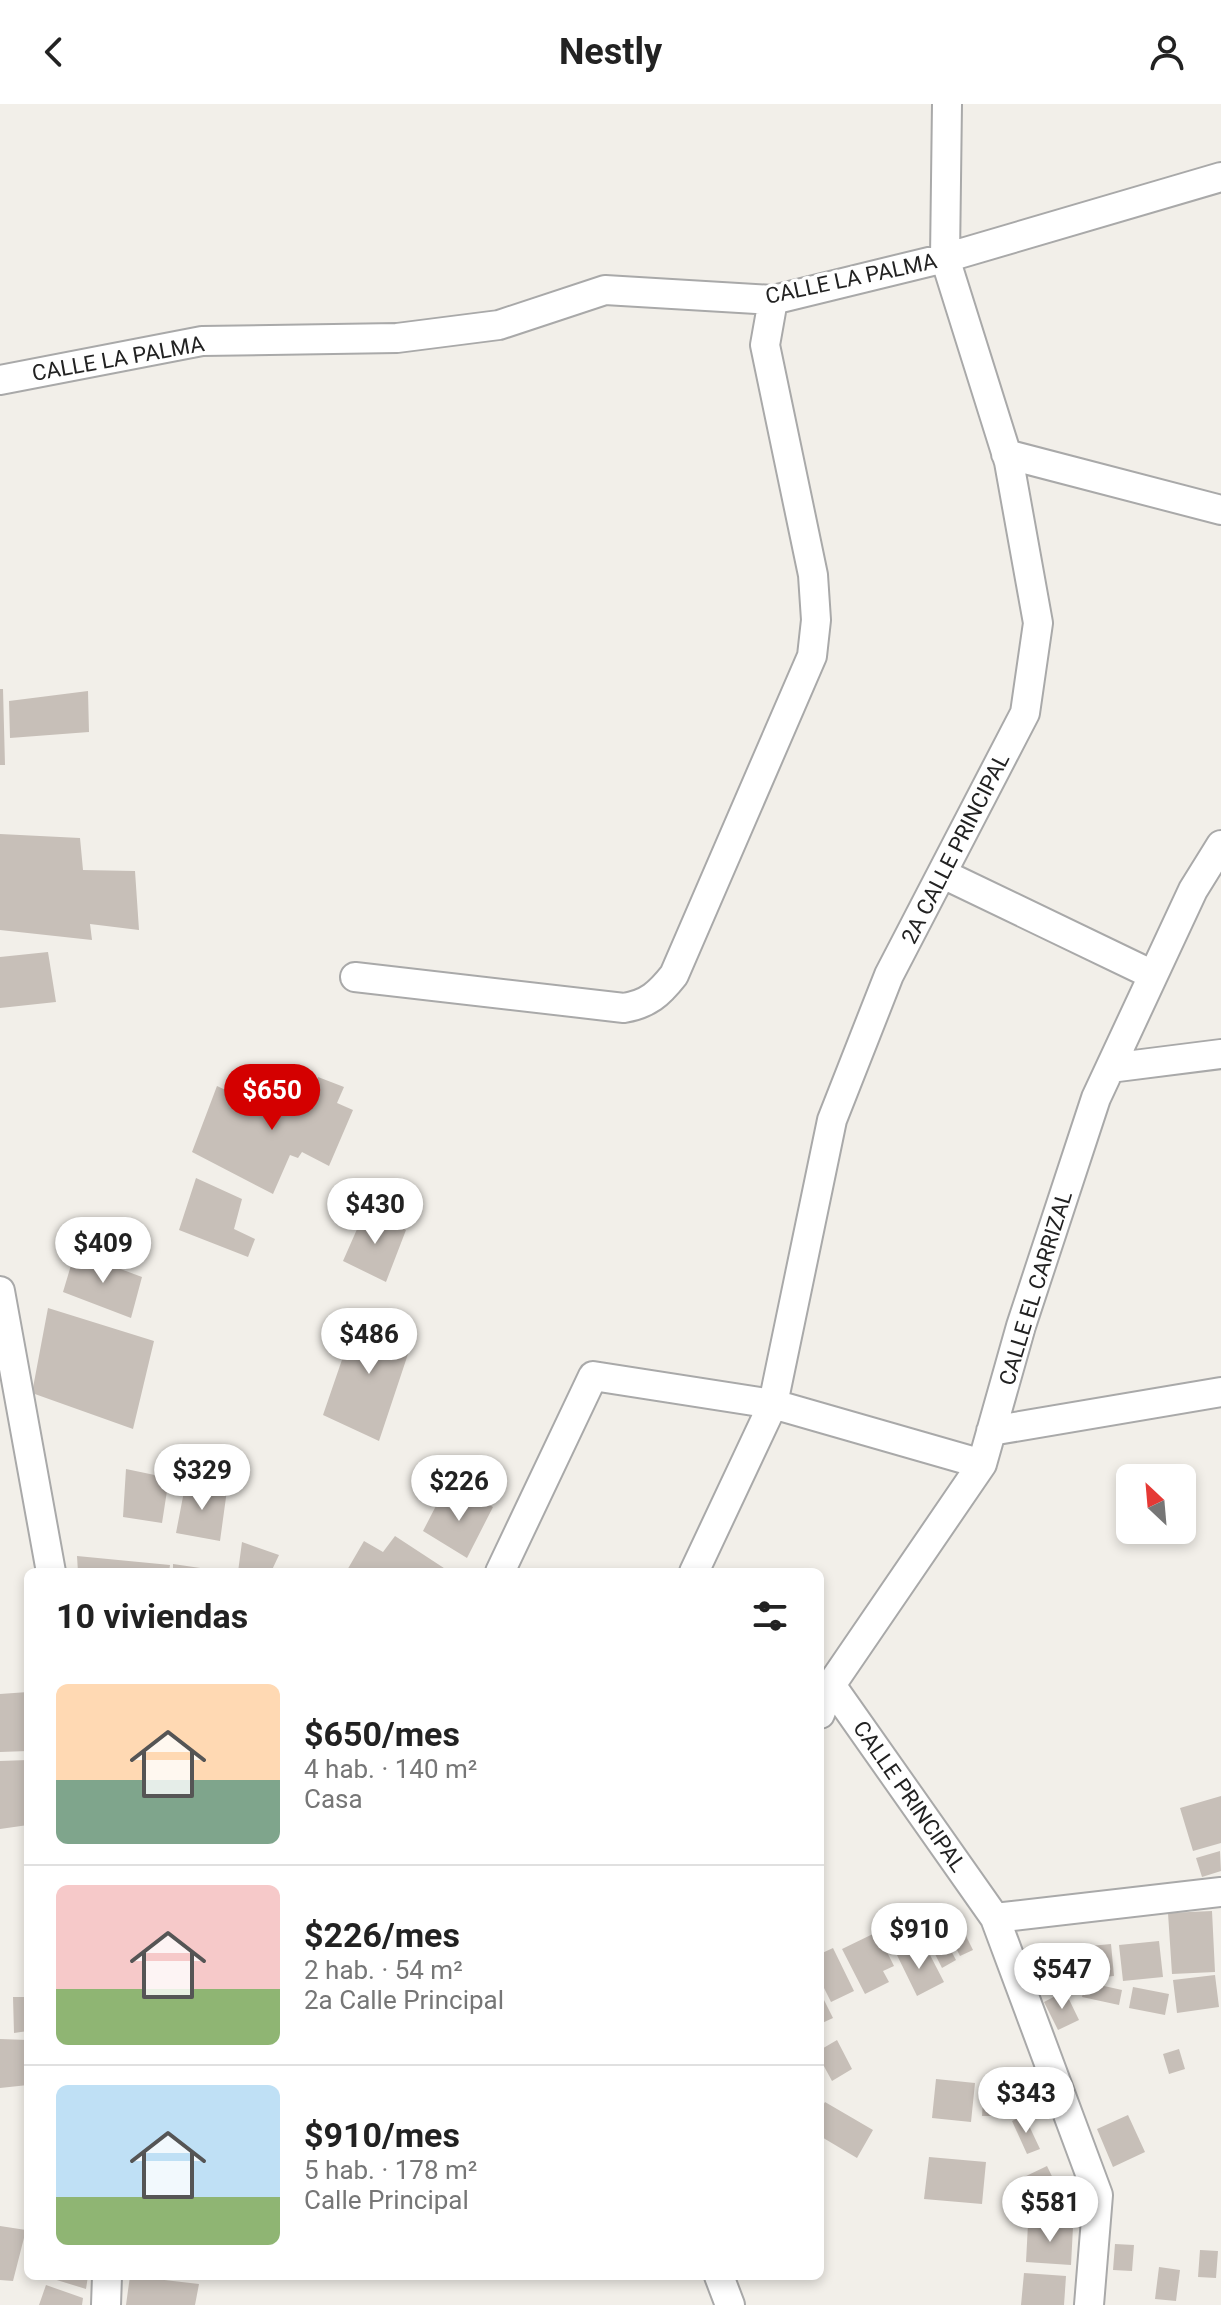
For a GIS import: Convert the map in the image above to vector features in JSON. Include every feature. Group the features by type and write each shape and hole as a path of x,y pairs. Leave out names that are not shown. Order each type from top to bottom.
{"street":[{"name":"2A CALLE PRINCIPAL","path":"696,1568 773,1404 832,1120 889,975 1025,713 1038,623 1006,454 945,258 947,104"},
{"name":"CALLE LA PALMA","path":"0,380 202,341 397,338 499,325 605,290 773,300 945,258 1221,177"},
{"path":"355,977 624,1008 642,1005 660,993 674,975 812,656 816,620 813,575 765,345 773,300"},
{"path":"1006,454 1221,510"},
{"name":"CALLE EL CARRIZAL","path":"824,1703 831,1685 982,1464 1021,1326 1096,1098 1193,890 1221,845"},
{"path":"943,874 1153,975"},
{"path":"1110,1068 1221,1054"},
{"path":"0,1291 50,1568"},
{"path":"502,1568 593,1376 773,1404 982,1464"},
{"path":"991,1431 1221,1392"},
{"name":"CALLE PRINCIPAL","path":"831,1685 995,1918 1098,2195 1089,2305"},
{"path":"995,1918 1221,1892"},
{"path":"106,2305 107,2280"},
{"path":"721,2280 730,2305"}],"building":[{"path":"0,689 3,689 5,765 0,765"},
{"path":"88,691 89,732 10,738 9,701"},
{"path":"0,834 80,838 83,870 135,871 139,930 90,924 92,940 0,930"},
{"path":"48,952 56,1002 0,1008 0,957"},
{"path":"318,1077 344,1087 337,1103 353,1110 329,1166 302,1152 298,1158 290,1155 273,1194 192,1152 217,1086 275,1113 287,1089 310,1097"},
{"path":"196,1178 242,1199 234,1229 255,1239 248,1257 179,1230"},
{"path":"365,1211 406,1230 386,1282 343,1261"},
{"path":"75,1252 142,1277 131,1318 63,1292"},
{"path":"48,1308 154,1341 133,1429 32,1393"},
{"path":"357,1316 416,1330 379,1441 323,1415"},
{"path":"126,1469 169,1478 162,1523 123,1517"},
{"path":"186,1481 227,1490 220,1541 176,1533"},
{"path":"463,1490 493,1507 467,1558 423,1531 438,1502 452,1509"},
{"path":"395,1536 444,1568 348,1568 364,1541 383,1552"},
{"path":"242,1542 279,1555 273,1568 239,1568"},
{"path":"77,1556 170,1565 170,1568 78,1568"},
{"path":"173,1564 200,1568 173,1568"},
{"path":"24,1692 24,1751 0,1752 0,1694"},
{"path":"24,1760 24,1826 0,1829 0,1761"},
{"path":"1221,1796 1221,1843 1193,1851 1180,1808"},
{"path":"1220,1851 1221,1871 1202,1877 1196,1858"},
{"path":"1212,1911 1215,1972 1172,1974 1168,1913"},
{"path":"923,1914 938,1944 918,1954 903,1924"},
{"path":"960,1924 973,1950 960,1956 947,1930"},
{"path":"877,1932 894,1966 883,1971 889,1982 865,1994 842,1949"},
{"path":"1159,1941 1163,1977 1123,1981 1119,1945"},
{"path":"908,1944 917,1962 930,1955 944,1982 917,1996 895,1951"},
{"path":"1111,1944 1114,1976 1093,1978 1090,1946"},
{"path":"948,1945 956,1960 942,1968 934,1952"},
{"path":"833,1948 854,1991 831,2002 824,1988 824,1952"},
{"path":"1215,1975 1219,2007 1177,2013 1173,1980"},
{"path":"1086,1982 1122,1990 1119,2005 1082,1997"},
{"path":"1133,1987 1169,1994 1165,2015 1129,2008"},
{"path":"1065,1991 1079,2020 1058,2030 1044,2002"},
{"path":"13,1997 24,1997 24,2032 14,2033"},
{"path":"824,2000 833,2018 824,2022"},
{"path":"0,2039 24,2040 24,2085 0,2088"},
{"path":"837,2040 852,2069 832,2081 824,2066 824,2048"},
{"path":"1179,2049 1185,2069 1169,2074 1163,2054"},
{"path":"936,2079 975,2083 971,2122 932,2118"},
{"path":"1034,2081 1041,2100 1017,2110 1009,2092"},
{"path":"984,2085 1001,2087 1000,2116 982,2116"},
{"path":"824,2104 873,2130 857,2158 824,2138"},
{"path":"1024,2115 1040,2149 1027,2154 1012,2121"},
{"path":"1128,2115 1145,2152 1113,2167 1097,2129"},
{"path":"929,2157 986,2162 982,2204 924,2199"},
{"path":"1047,2166 1062,2197 1040,2208 1024,2177"},
{"path":"1028,2224 1073,2227 1071,2265 1026,2262"},
{"path":"0,2226 24,2230 13,2281 0,2280"},
{"path":"1115,2244 1134,2245 1132,2271 1113,2270"},
{"path":"1200,2250 1218,2251 1216,2278 1198,2277"},
{"path":"1159,2267 1180,2270 1176,2301 1155,2299"},
{"path":"1024,2273 1066,2276 1064,2305 1021,2305"},
{"path":"57,2280 87,2280 86,2289"},
{"path":"129,2280 199,2284 195,2305 126,2305"},
{"path":"46,2285 83,2298 82,2305 39,2305"}]}
